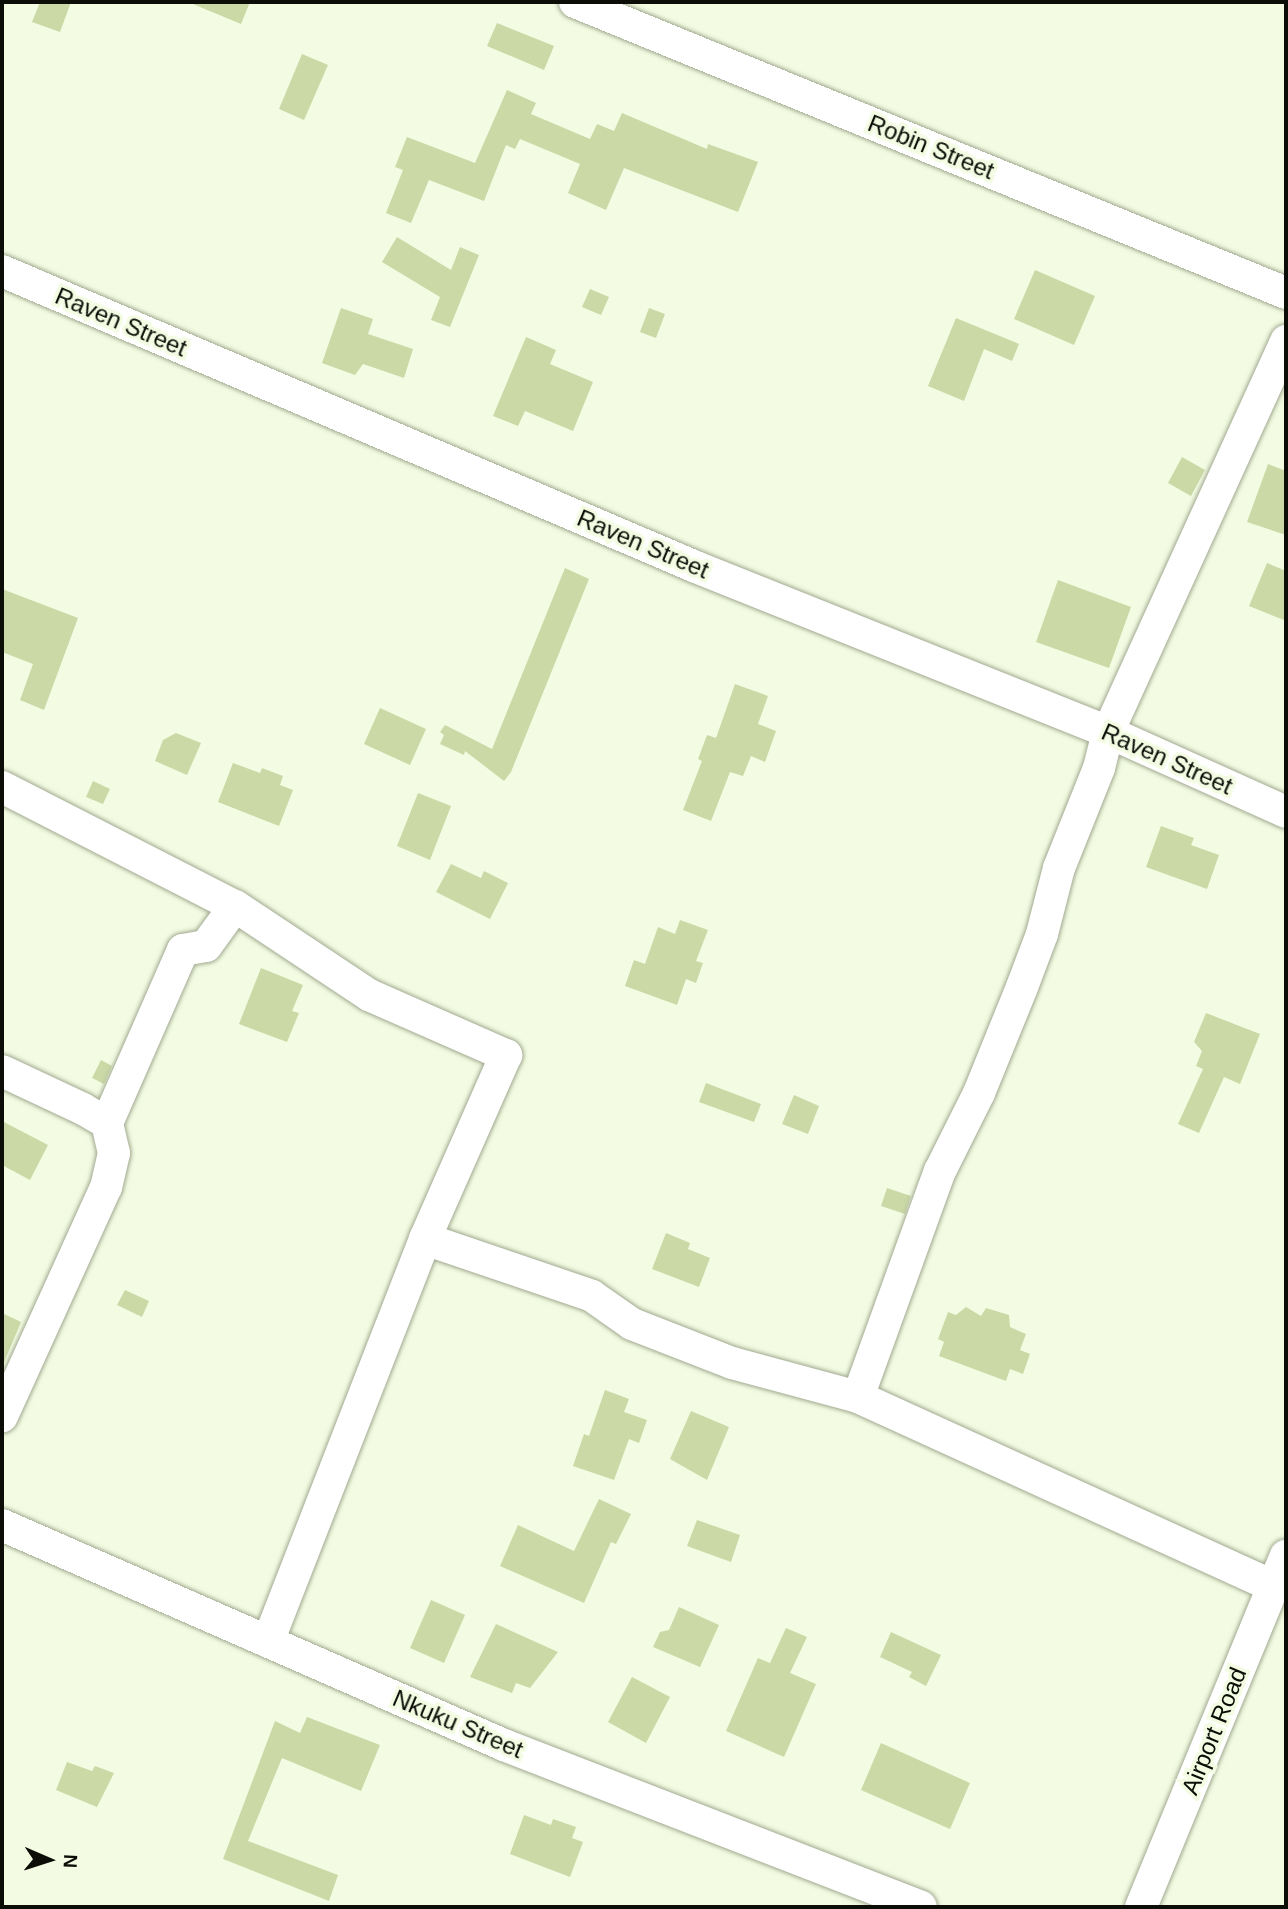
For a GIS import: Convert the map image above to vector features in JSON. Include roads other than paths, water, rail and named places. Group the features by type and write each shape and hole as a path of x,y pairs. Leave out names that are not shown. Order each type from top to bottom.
{"street":[{"name":"Robin Street","path":"575,2 1286,293"},
{"name":"Raven Street","path":"2,271 696,567 1108,732 1286,812"},
{"path":"858,1396 940,1171 979,1093 1022,988 1042,934 1059,868 1099,768 1108,732 1286,341"},
{"path":"2,787 235,906 369,995 506,1055 425,1239 268,1641"},
{"path":"2,1416 106,1187 114,1153 107,1123 183,950 206,946 235,906"},
{"path":"2,1071 107,1123"},
{"path":"425,1239 592,1296 632,1324 732,1363 858,1396 1274,1587"},
{"name":"Nkuku Street","path":"2,1525 504,1745 921,1907"},
{"name":"Airport Road","path":"1142,1907 1286,1556"}]}
